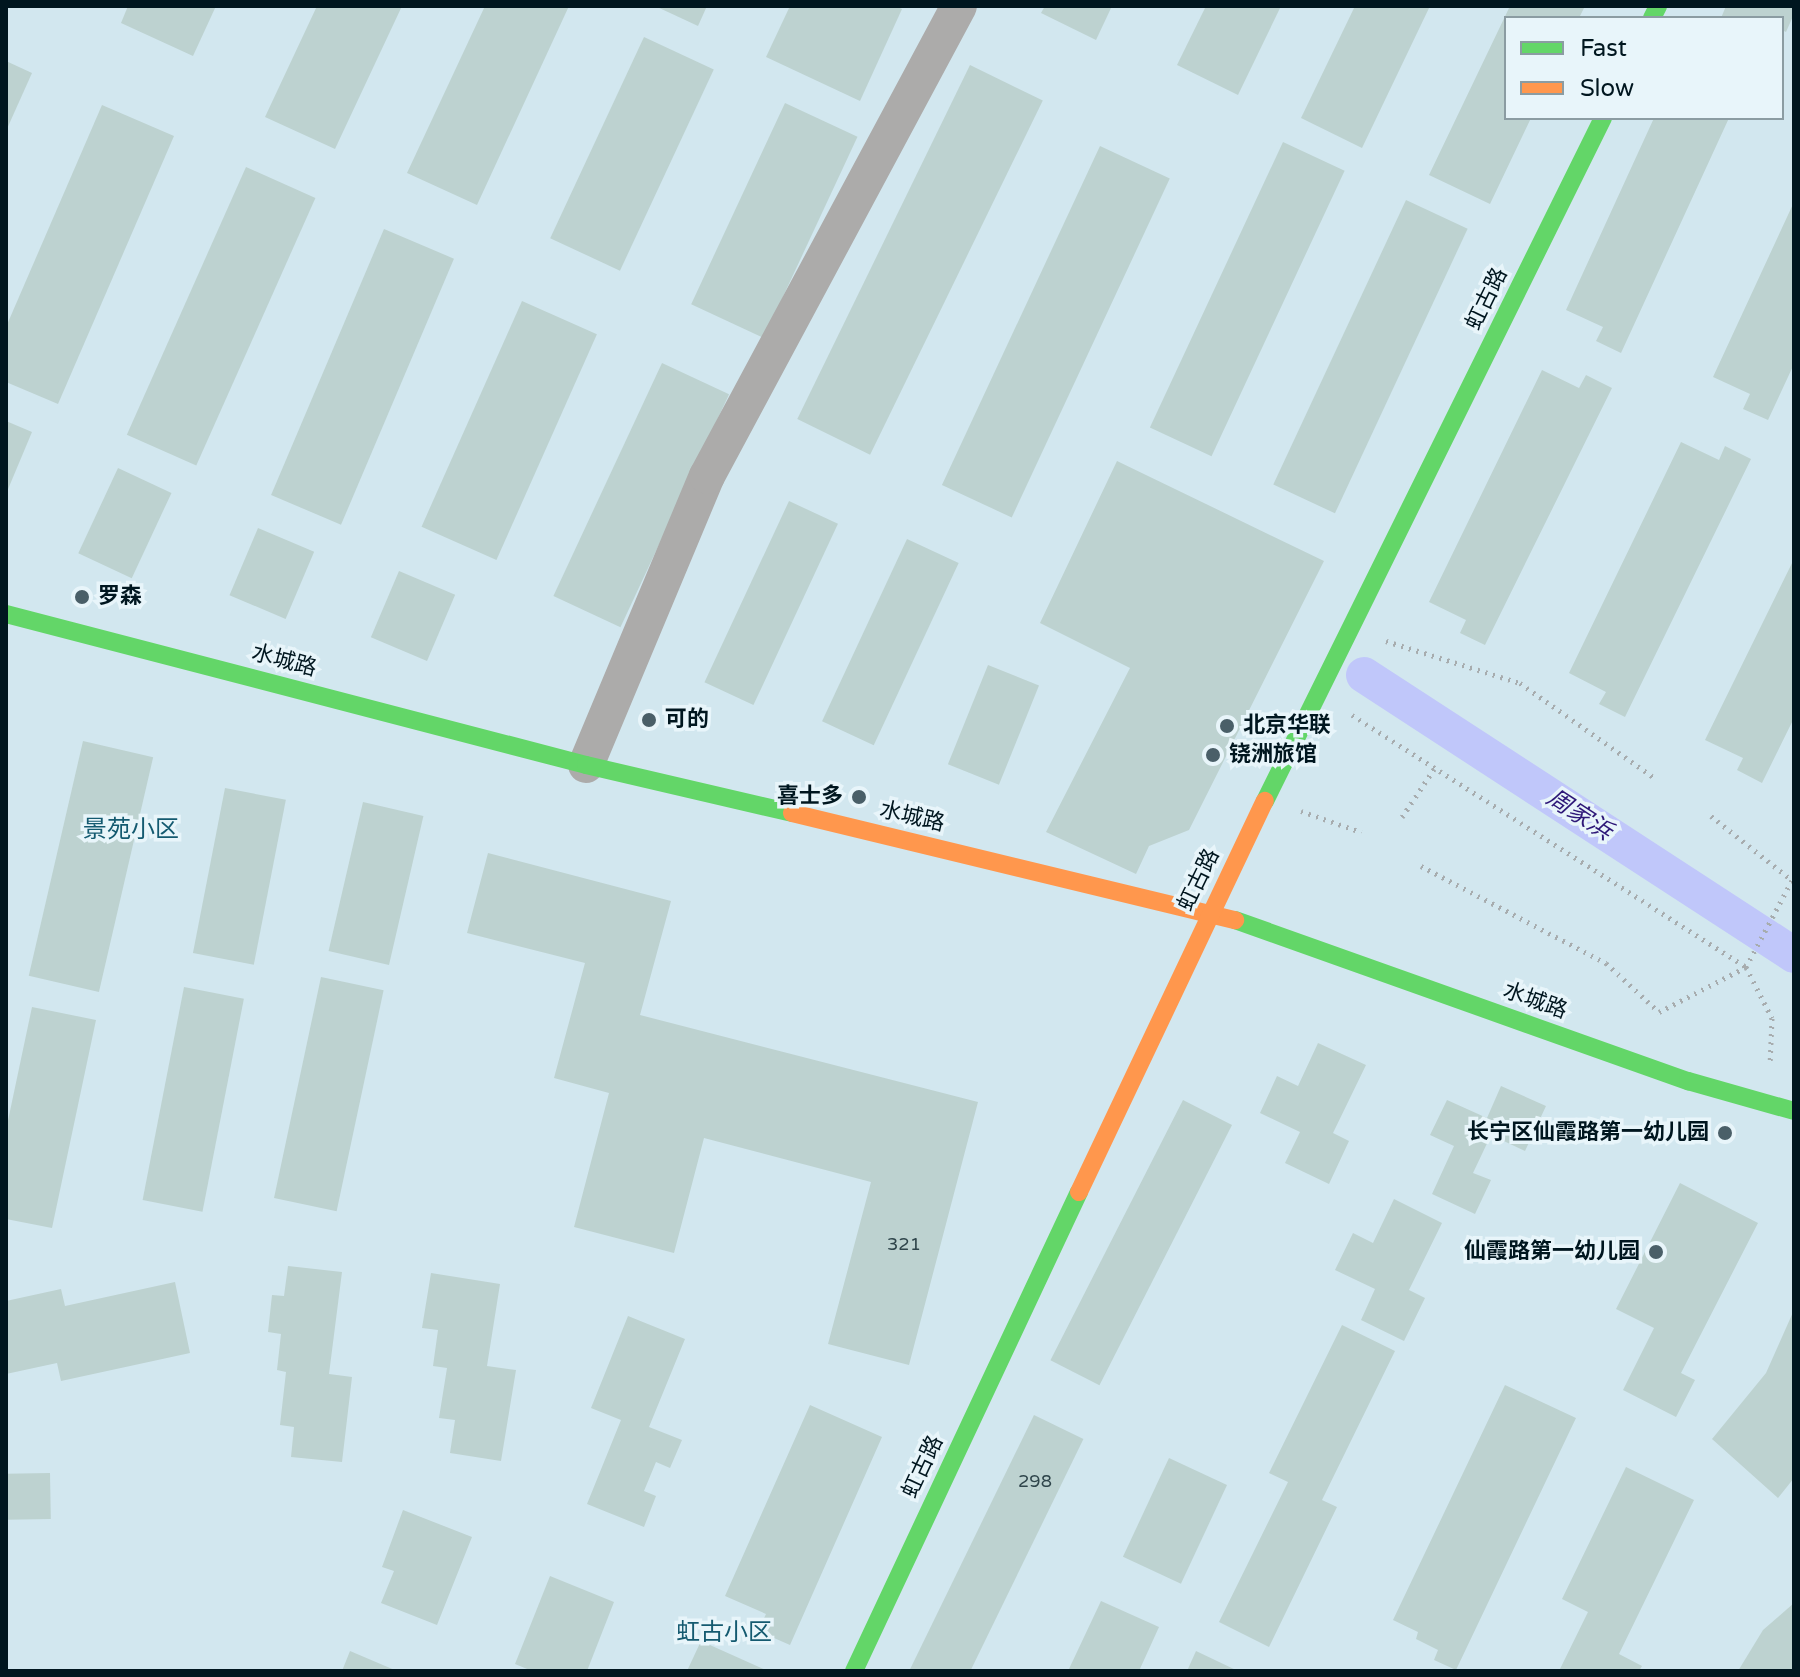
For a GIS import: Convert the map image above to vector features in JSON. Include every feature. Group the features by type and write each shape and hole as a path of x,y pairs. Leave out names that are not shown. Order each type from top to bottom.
{"street":[{"path":"586,765 707,476 959,6"},
{"name":"虹古路","path":"854,1671 1211,911 1602,120"},
{"name":"水城路","path":"6,614 586,765 1211,911 1688,1081 1794,1111"}],"path":[{"path":"1385,628 1379,639 1520,683 1656,779"},
{"path":"1319,693 1746,967 1772,1018 1768,1104"},
{"path":"1402,817 1434,769"},
{"path":"1266,799 1361,832"},
{"path":"1421,866 1606,963 1659,1012 1746,967 1793,881 1711,816"}],"building":[{"path":"128,6 216,6 193,56 121,23"},
{"path":"317,6 402,6 335,149 265,117"},
{"path":"485,6 569,6 477,205 407,173"},
{"path":"655,6 707,6 698,26"},
{"path":"790,6 895,6 902,9 860,101 766,57"},
{"path":"1045,6 1112,6 1096,40 1041,13"},
{"path":"1206,6 1281,6 1238,95 1177,65"},
{"path":"1355,6 1430,6 1362,148 1301,118"},
{"path":"1510,6 1585,6 1580,16 1505,16"},
{"path":"1726,6 1794,6 1786,32 1784,16 1722,16"},
{"path":"1504,19 1504,120 1530,120 1490,204 1429,175"},
{"path":"644,37 714,70 620,271 550,238"},
{"path":"6,61 32,73 6,131"},
{"path":"970,65 1043,101 870,455 797,419"},
{"path":"785,103 858,137 764,338 691,304"},
{"path":"102,105 174,136 58,404 6,382 6,327"},
{"path":"1653,120 1728,120 1621,353 1596,341 1603,327 1566,310"},
{"path":"1283,142 1345,171 1212,456 1150,427"},
{"path":"1100,146 1170,179 1012,518 942,485"},
{"path":"246,167 315,198 196,466 127,435"},
{"path":"1406,200 1468,229 1335,513 1273,485"},
{"path":"1794,202 1794,364 1768,420 1743,409 1750,394 1713,377"},
{"path":"384,229 454,259 341,525 271,495"},
{"path":"522,301 597,334 496,560 422,527"},
{"path":"662,363 729,394 620,627 553,596"},
{"path":"1542,370 1579,388 1586,375 1612,388 1485,645 1460,633 1466,620 1429,602"},
{"path":"6,421 32,432 6,494"},
{"path":"1681,442 1719,460 1725,446 1751,459 1625,717 1599,704 1606,692 1569,673"},
{"path":"1117,461 1324,561 1189,830 1149,846 1136,874 1046,832 1130,668 1040,623"},
{"path":"118,468 171,493 132,578 78,553"},
{"path":"789,501 838,524 753,705 704,682"},
{"path":"258,528 314,552 286,619 229,595"},
{"path":"907,539 959,563 874,745 822,721"},
{"path":"1794,559 1794,718 1762,783 1737,770 1743,758 1705,740"},
{"path":"399,571 455,595 427,661 371,637"},
{"path":"988,665 1039,686 999,785 948,764"},
{"path":"83,741 153,757 99,992 29,976"},
{"path":"225,788 286,800 254,965 193,953"},
{"path":"363,802 423,816 389,965 329,951"},
{"path":"488,853 671,901 640,1015 978,1102 909,1365 828,1344 871,1182 704,1138 674,1253 574,1227 609,1093 554,1078 585,963 467,933"},
{"path":"321,977 384,990 337,1211 274,1198"},
{"path":"184,987 244,999 202,1212 143,1200"},
{"path":"32,1007 96,1020 52,1228 6,1219 6,1130"},
{"path":"1318,1043 1366,1065 1333,1133 1349,1141 1329,1184 1285,1163 1300,1132 1260,1113 1277,1076 1298,1086"},
{"path":"1501,1086 1546,1106 1525,1151 1491,1135 1473,1173 1491,1180 1475,1214 1432,1194 1454,1146 1430,1135 1447,1100 1487,1118"},
{"path":"1183,1100 1232,1125 1099,1385 1050,1360"},
{"path":"1680,1183 1758,1223 1681,1373 1695,1380 1676,1417 1623,1390 1654,1328 1616,1309"},
{"path":"1394,1199 1442,1223 1409,1290 1425,1298 1404,1341 1361,1320 1375,1289 1335,1270 1353,1233 1373,1243"},
{"path":"288,1266 342,1272 329,1374 352,1377 342,1462 291,1457 294,1427 280,1425 286,1372 277,1370 281,1334 268,1332 272,1295 284,1296"},
{"path":"431,1273 500,1284 487,1366 516,1370 501,1461 450,1453 455,1420 439,1418 447,1368 433,1366 438,1330 422,1328"},
{"path":"175,1282 190,1353 61,1381 57,1363 6,1374 6,1301 61,1289 65,1306"},
{"path":"1794,1310 1794,1478 1778,1498 1712,1439 1766,1373"},
{"path":"628,1316 685,1339 649,1427 682,1440 670,1468 656,1462 644,1491 656,1496 644,1527 587,1504 621,1420 591,1408"},
{"path":"1342,1325 1395,1351 1322,1500 1337,1507 1269,1647 1219,1622 1288,1482 1269,1473"},
{"path":"1505,1385 1576,1418 1456,1670 1434,1660 1438,1650 1416,1639 1418,1632 1393,1620"},
{"path":"810,1405 882,1437 790,1645 758,1631 766,1614 725,1596"},
{"path":"1034,1415 1083,1439 970,1671 909,1671"},
{"path":"1169,1458 1227,1485 1181,1584 1123,1557"},
{"path":"1626,1467 1694,1500 1619,1654 1642,1666 1639,1671 1559,1671 1588,1612 1562,1599"},
{"path":"50,1473 51,1519 7,1520 6,1474"},
{"path":"403,1510 472,1537 437,1625 381,1603 394,1571 382,1567"},
{"path":"550,1576 614,1602 587,1671 532,1671 515,1664"},
{"path":"1101,1601 1159,1627 1139,1671 1068,1671"},
{"path":"1794,1603 1794,1671 1738,1671 1763,1630"},
{"path":"701,1641 768,1671 687,1671"},
{"path":"350,1651 397,1671 342,1671"},
{"path":"1196,1651 1238,1671 1187,1671"}],"waterway":[{"name":"周家浜","path":"1364,675 1794,955"}],"traffic: fast":[{"path":"1653,16 1658,6"},
{"path":"1265,801 1602,120"},
{"path":"6,614 586,765 792,813"},
{"path":"1235,920 1688,1081 1794,1111"},
{"path":"854,1671 1079,1192"}],"traffic: slow":[{"path":"1079,1192 1265,801"},
{"path":"792,813 1235,920"}],"place":[{"name":"罗森","path":"82,597"},
{"name":"可的","path":"649,720"},
{"name":"北京华联","path":"1227,726"},
{"name":"铙洲旅馆","path":"1213,755"},
{"name":"喜士多","path":"859,797"},
{"name":"长宁区仙霞路第一幼儿园","path":"1725,1133"},
{"name":"仙霞路第一幼儿园","path":"1656,1252"}],"district":[{"name":"景苑小区","path":"131,830"},
{"name":"虹古小区","path":"724,1633"}]}
